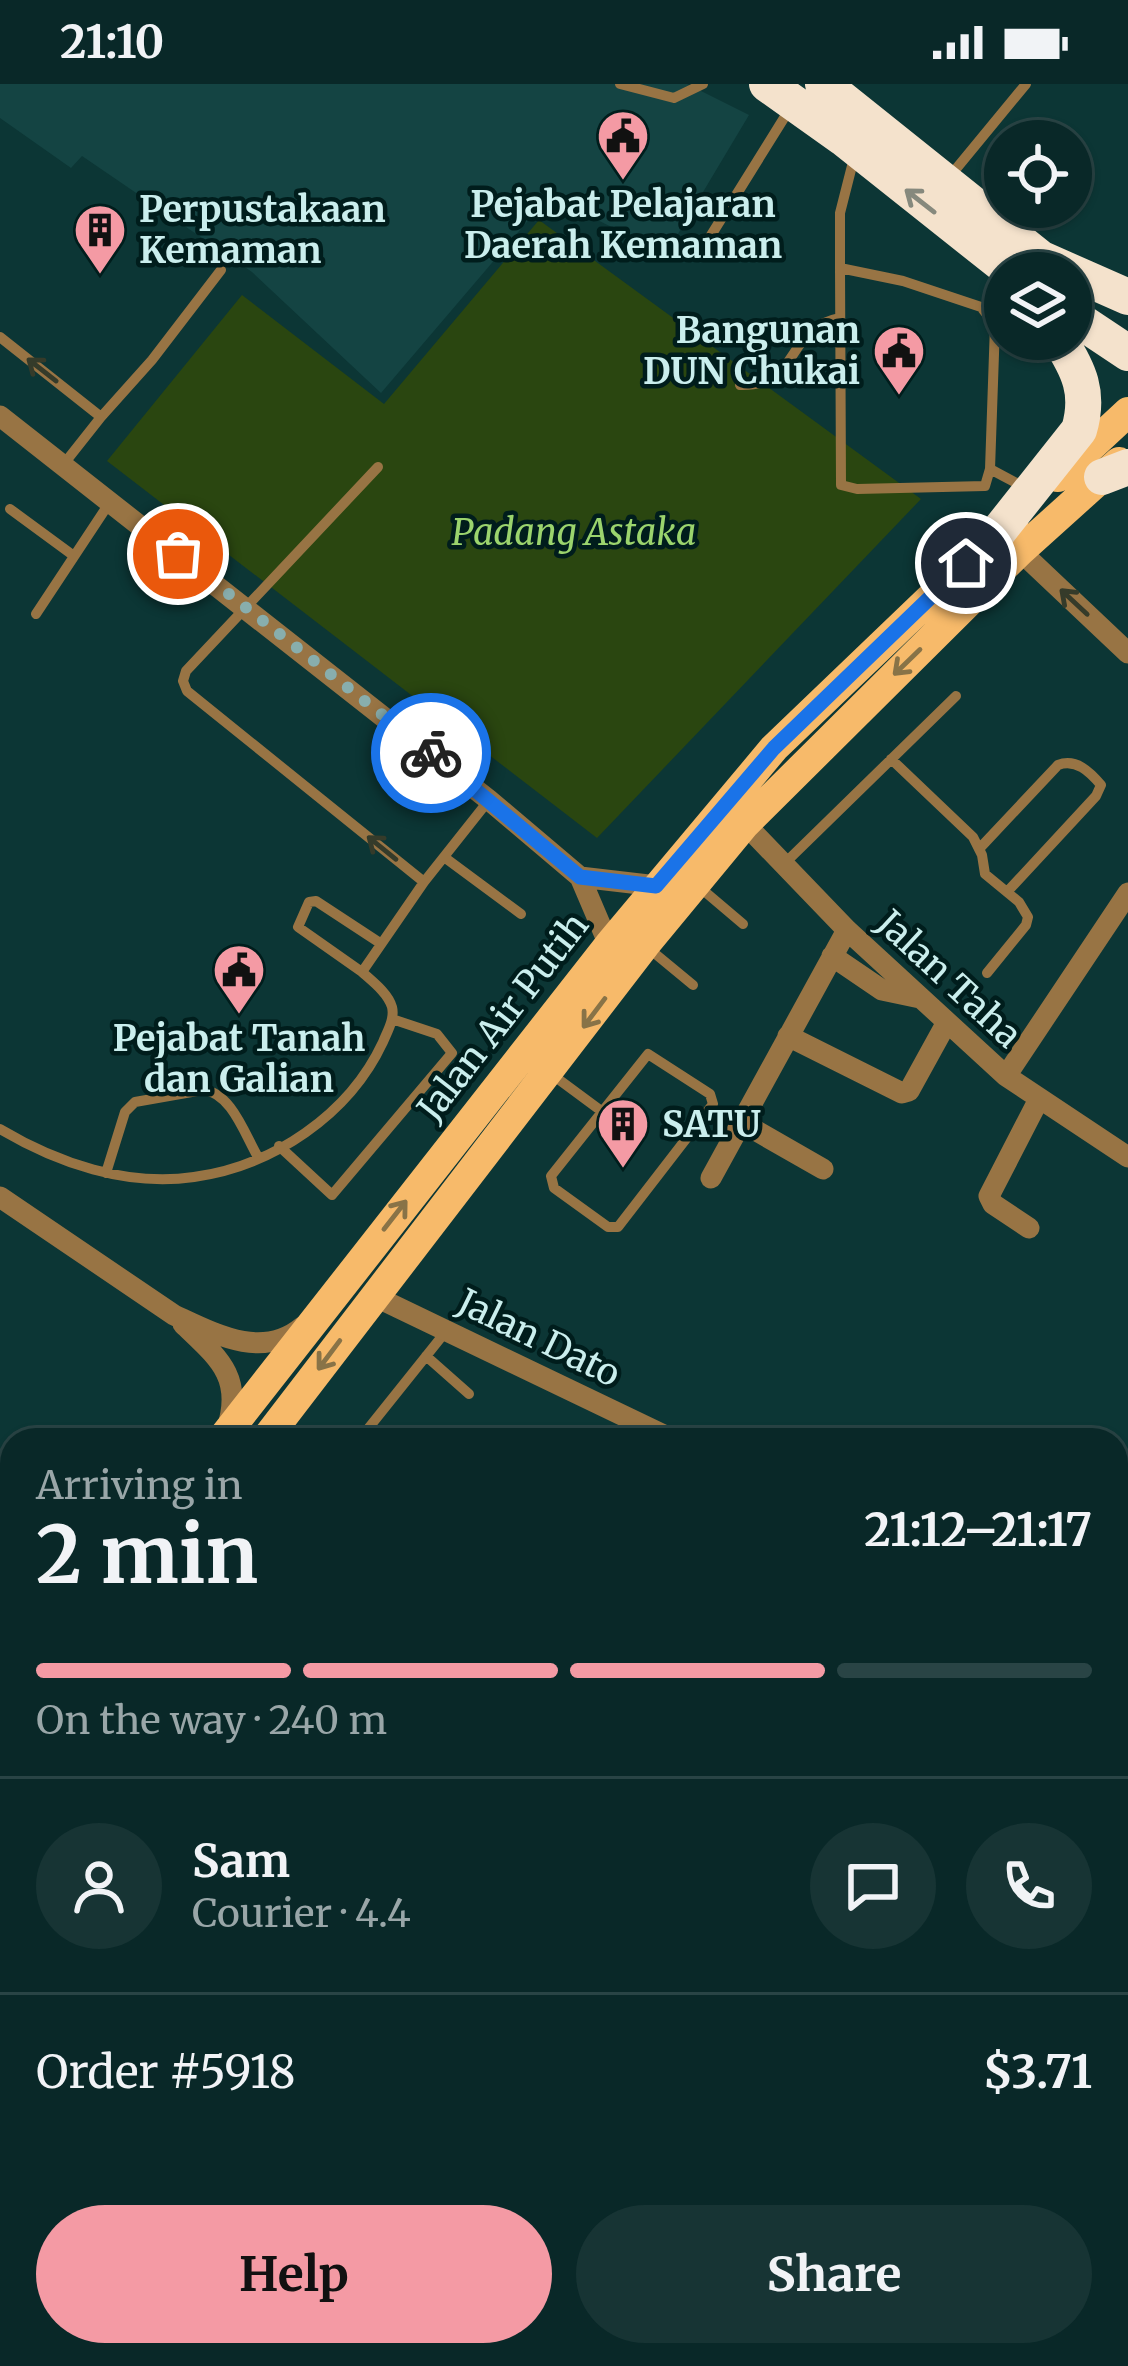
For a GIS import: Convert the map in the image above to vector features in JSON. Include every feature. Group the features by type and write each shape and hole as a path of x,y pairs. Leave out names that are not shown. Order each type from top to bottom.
{"highway":[{"path":"794,90 946,182 1019,252"},
{"path":"794,90 856,151 1012,252"},
{"path":"1092,285 1128,296"},
{"path":"1092,295 1128,319"},
{"path":"1092,329 1128,353"},
{"path":"1009,542 1030,491 1079,430 1085,411 1084,388 1070,360"}],"main road":[{"name":"Jalan Air Putih","path":"274,1428 694,883 1128,412"},
{"name":"Jalan Air Putih","path":"230,1428 656,886 774,748 1009,542 1119,466"}],"street":[{"path":"0,416 489,800 580,877 609,945"},
{"path":"1009,542 1128,653"},
{"name":"Jalan Taha","path":"746,824 847,930 1006,1076 1128,1157"},
{"path":"580,877 656,886"},
{"path":"1006,1076 1128,893"},
{"path":"711,1178 847,930"},
{"path":"832,956 882,990 920,998"},
{"path":"788,1036 902,1094 909,1090 947,1022"},
{"path":"1029,1228 988,1196 1040,1099"},
{"path":"740,1122 823,1169"},
{"path":"0,1197 174,1315 223,1361 232,1403 225,1428"},
{"name":"Jalan Dato","path":"374,1296 650,1428"},
{"path":"174,1315 232,1339 271,1345 290,1337 316,1315"}],"lane":[{"path":"620,84 674,98 703,84"},
{"path":"946,182 1026,84"},
{"path":"700,253 794,90"},
{"path":"840,268 903,280 989,314 995,325 987,485 857,489 841,485 840,317 840,268 840,213 856,151"},
{"path":"63,466 221,270"},
{"path":"740,385 770,382 806,333 820,322 840,317"},
{"path":"0,337 101,417"},
{"path":"377,467 186,671 183,681 187,691 424,882"},
{"path":"990,469 1030,491"},
{"path":"36,614 110,502"},
{"path":"10,509 74,556"},
{"path":"784,864 956,696"},
{"path":"891,759 973,837 985,874 1019,902 1028,917 987,973"},
{"path":"979,849 1058,765 1072,763 1101,785 1007,892"},
{"path":"362,972 489,800"},
{"path":"444,857 521,914"},
{"path":"694,883 743,924"},
{"path":"0,1129 36,1150 106,1173 155,1179 195,1177 297,1140 346,1097 373,1060 392,1019 392,1006 362,972 298,927 298,919 309,902 316,901 380,943"},
{"path":"644,945 693,985"},
{"path":"279,1146 332,1195 452,1053 437,1034 392,1019"},
{"path":"648,1054 710,1094 713,1104 619,1227 613,1228 550,1181 600,1110 648,1054"},
{"path":"550,1073 600,1110"},
{"path":"106,1173 125,1112 135,1102 202,1090 214,1091 225,1101 258,1157"},
{"path":"369,1428 448,1329"},
{"path":"426,1356 469,1394"}],"shaded area":[{"path":"0,84 687,84 749,115 666,254 549,196 381,393 252,272 82,156 71,168 0,118"}],"green space":[{"name":"Padang Astaka","path":"539,220 921,499 597,838 107,461 242,295 384,404"}],"way so far":[{"path":"178,554 431,753"}],"place":[{"name":"Pejabat Pelajaran Daerah Kemaman","path":"623,182"},
{"name":"Perpustakaan Kemaman","path":"100,276"},
{"name":"Bangunan DUN Chukai","path":"899,397"},
{"name":"Pejabat Tanah dan Galian","path":"239,1016"},
{"name":"SATU","path":"623,1170"}],"route":[{"path":"431,753 580,877 656,886 774,748 966,563"}]}
